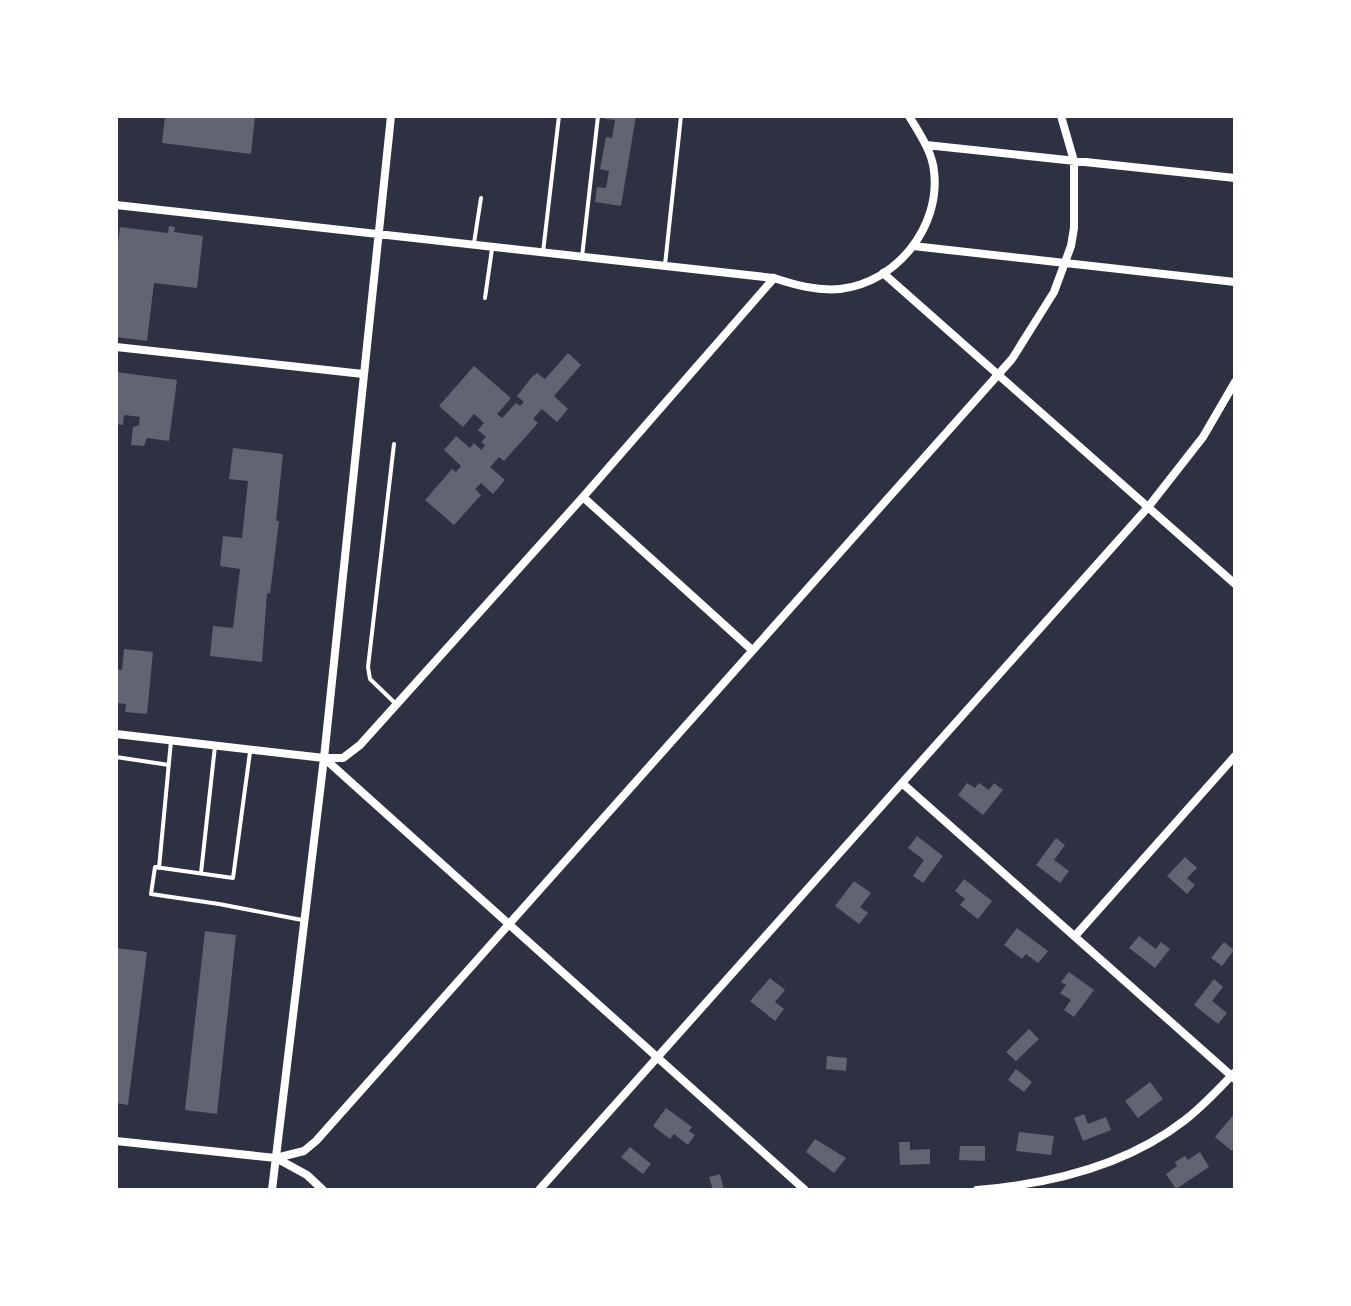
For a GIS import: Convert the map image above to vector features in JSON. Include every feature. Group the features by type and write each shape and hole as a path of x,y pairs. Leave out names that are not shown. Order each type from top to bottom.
{"street":[{"path":"272,1190 324,758 391,116"},
{"path":"116,205 774,278 804,288 839,289 856,286 883,273 910,249 926,228 935,192 934,169 926,145 909,116"},
{"path":"116,1141 276,1158 304,1151 316,1141 998,374 1033,328 1054,292 1066,263 1074,228 1074,161 1061,116"},
{"path":"926,145 1235,178"},
{"path":"910,249 1235,282"},
{"path":"883,273 1235,584"},
{"path":"116,734 343,758 360,745 583,497 774,278"},
{"path":"116,347 363,374"},
{"path":"539,1190 1149,506 1203,437 1235,382"},
{"path":"583,497 752,650"},
{"path":"1075,936 1235,756"},
{"path":"324,758 805,1190"},
{"path":"902,783 1234,1076 1184,1120 1123,1156 1057,1180 977,1190"},
{"path":"276,1158 307,1175 323,1190"}],"lane":[{"path":"543,252 559,116"},
{"path":"582,257 598,116"},
{"path":"665,267 681,116"},
{"path":"474,244 481,198"},
{"path":"485,298 492,247"},
{"path":"394,444 368,667 370,679 396,705"},
{"path":"159,868 171,741"},
{"path":"201,873 215,746"},
{"path":"250,750 233,878 155,867 151,894 305,920"},
{"path":"116,757 169,765"}],"building":[{"path":"165,116 255,116 251,154 162,143"},
{"path":"605,116 636,116 621,206 595,202 597,187 606,188 609,171 600,169 606,137 612,138 615,120 605,119"},
{"path":"169,226 175,227 174,232 203,236 197,288 154,283 147,341 116,337 116,259 120,227 168,233"},
{"path":"568,353 581,365 554,396 568,409 557,422 542,409 533,419 538,423 504,461 499,457 490,467 505,480 493,494 481,483 475,489 481,495 454,525 425,500 452,469 456,472 461,466 444,450 456,436 470,448 474,443 481,450 485,445 481,442 486,437 478,430 484,423 474,414 463,427 439,406 474,366 511,398 497,414 502,418 516,403 520,406 524,402 517,396 532,377 537,373 545,379"},
{"path":"116,372 177,380 169,441 147,438 144,446 131,445 133,427 139,425 140,417 124,415 123,425 116,424"},
{"path":"233,448 283,454 276,521 279,521 270,594 267,593 262,662 210,656 213,626 233,628 240,569 220,566 223,536 242,538 248,481 229,479"},
{"path":"124,649 153,652 147,714 125,712 126,704 116,703 116,669 122,670"},
{"path":"967,783 975,788 979,783 989,790 994,783 1003,790 983,815 958,795"},
{"path":"917,836 943,856 923,883 913,876 924,860 908,848"},
{"path":"1056,838 1065,845 1054,860 1069,871 1060,883 1036,865"},
{"path":"1185,857 1197,868 1187,878 1195,885 1187,894 1167,876"},
{"path":"964,879 992,901 978,919 960,905 965,899 955,891"},
{"path":"854,881 871,893 860,907 868,913 859,924 835,906"},
{"path":"1017,928 1048,951 1038,963 1026,954 1022,959 1004,945"},
{"path":"205,931 236,935 217,1114 185,1110"},
{"path":"1139,936 1156,949 1161,942 1170,949 1155,968 1129,948"},
{"path":"1224,942 1234,950 1222,966 1211,958"},
{"path":"117,948 147,952 128,1105 116,1103"},
{"path":"1069,972 1094,990 1074,1017 1064,1010 1071,1000 1060,993 1066,985 1061,982"},
{"path":"770,978 785,990 775,1002 784,1009 775,1021 750,1001"},
{"path":"1214,979 1223,987 1212,1001 1227,1013 1218,1024 1194,1005"},
{"path":"1029,1029 1039,1039 1016,1061 1006,1052"},
{"path":"827,1056 847,1058 846,1071 826,1069"},
{"path":"1016,1069 1032,1082 1024,1092 1008,1080"},
{"path":"1150,1082 1163,1099 1138,1118 1125,1101"},
{"path":"666,1108 692,1127 689,1131 695,1135 688,1145 674,1134 670,1139 653,1126"},
{"path":"1235,1113 1235,1147 1232,1151 1215,1137"},
{"path":"1084,1114 1088,1124 1106,1117 1111,1130 1083,1141 1074,1118"},
{"path":"1019,1132 1054,1136 1051,1155 1016,1151"},
{"path":"815,1139 846,1158 834,1173 806,1152"},
{"path":"899,1142 910,1142 910,1150 930,1149 930,1164 900,1165"},
{"path":"960,1146 985,1146 985,1161 959,1160"},
{"path":"630,1147 651,1164 643,1174 621,1157"},
{"path":"1200,1152 1209,1167 1176,1189 1166,1174 1177,1166 1175,1162 1185,1156 1188,1160"},
{"path":"720,1174 724,1190 713,1190 709,1177"}]}
